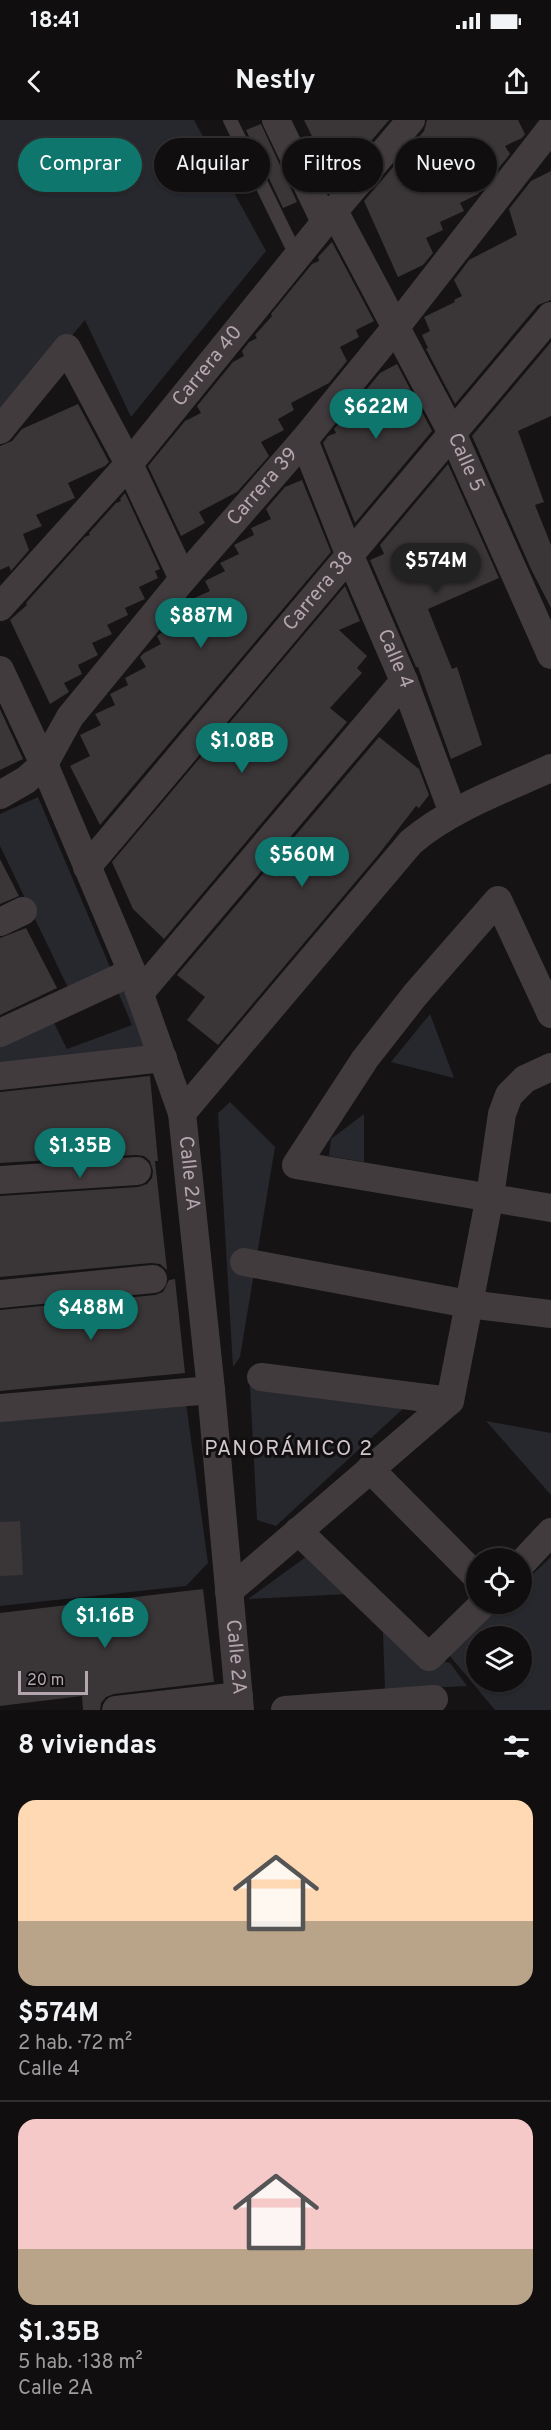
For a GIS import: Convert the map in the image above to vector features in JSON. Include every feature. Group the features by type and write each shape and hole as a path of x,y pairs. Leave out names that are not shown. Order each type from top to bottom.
{"street":[{"name":"Calle 5","path":"276,120 330,217 396,327 453,435 551,655"},
{"name":"Carrera 40","path":"0,608 129,464 411,120"},
{"name":"Carrera 39","path":"44,764 70,717 183,579 304,440 550,135"},
{"name":"Carrera 38","path":"87,867 551,316"},
{"path":"0,430 67,348 129,464 183,579"},
{"name":"Calle 4","path":"304,440 350,556 404,681 453,813"},
{"name":"Calle 2A","path":"0,669 44,764 136,983 182,1113 211,1390 239,1703"},
{"path":"0,1034 136,983 404,681"},
{"path":"0,795 26,780 44,764"},
{"path":"182,1113 411,842 432,825 453,813 551,768"},
{"path":"551,1014 498,900 415,995 365,1059 296,1166 551,1208"},
{"path":"0,1076 162,1058"},
{"path":"229,1591 450,1401 490,1197 502,1114 509,1095 525,1079 551,1067"},
{"path":"0,1180 137,1171"},
{"path":"243,1262 468,1304 551,1314"},
{"path":"0,1294 153,1279"},
{"path":"261,1377 450,1401"},
{"path":"0,1408 211,1390"},
{"path":"370,1469 466,1566"},
{"path":"298,1531 429,1657 473,1614"},
{"path":"532,1552 551,1532"},
{"path":"285,1710 434,1699"},
{"path":"116,1710 239,1703"}],"lane":[{"path":"230,120 297,257"}],"shaded area":[{"path":"0,120 194,120 204,138 154,138 154,192 234,192 266,251 131,417 85,320 0,420"},
{"path":"38,797 113,974 71,994 0,846 0,814"},
{"path":"127,977 157,1053 0,1071 0,1041 51,1017 67,1049 132,1025 116,987"},
{"path":"430,1014 454,1078 391,1062"},
{"path":"230,1102 275,1147 240,1357 233,1367 218,1113"},
{"path":"364,1114 364,1162 329,1156 331,1139"},
{"path":"292,1385 407,1405 276,1526 257,1520 250,1386"},
{"path":"185,1396 208,1563 186,1586 0,1606 0,1415"},
{"path":"486,1421 551,1433 551,1495"},
{"path":"321,1546 367,1593 248,1599"},
{"path":"551,1557 551,1710 495,1710 480,1692 532,1692 532,1626 479,1626 492,1614 532,1614 532,1575"},
{"path":"382,1607 433,1658 450,1663 466,1685 385,1690"},
{"path":"466,1639 466,1675 449,1655"}],"building":[{"path":"304,120 389,120 374,138 313,138"},
{"path":"427,120 518,120 525,134 522,138 505,146 510,154 497,170 497,138 418,138 424,131"},
{"path":"261,124 267,138 250,138 246,130"},
{"path":"270,144 282,170 282,192 292,192 297,202 283,208 270,181"},
{"path":"395,165 395,192 480,192 460,203 464,211 440,222 443,230 426,238 433,253 423,265 398,277 364,201 372,192 383,192 383,179"},
{"path":"551,171 551,300 538,305 455,404 426,349 428,348 422,335 430,331 424,317 455,302 454,300 462,296 454,280 469,260 517,235 509,209 531,181"},
{"path":"332,242 374,321 356,330 359,337 340,347 347,361 329,383 291,403 294,410 278,419 284,430 261,442 269,456 237,492 199,512 205,523 181,536 148,466 185,421 201,413 197,406 233,362 244,356 242,351 249,342 257,338 255,335 272,316 271,314 312,264 319,261 318,257"},
{"path":"551,342 551,416 518,431 544,502 535,505 551,545 551,608 531,569 472,436"},
{"path":"397,364 432,431 355,523 323,443 328,436 336,433 334,429 340,422 356,414 352,407 380,373"},
{"path":"78,404 109,462 68,483 75,498 36,515 42,526 23,534 29,550 11,571 9,566 0,570 0,446 12,441 22,429"},
{"path":"448,464 499,578 428,609 452,669 457,667 482,745 451,759 418,667 416,667 370,560 384,554 380,545"},
{"path":"302,480 331,552 100,825 70,766 90,756 80,735 101,725 95,714 115,705 110,694 128,685 125,678 146,667 140,657 161,644 157,636 176,625 173,619 192,610 188,601 210,591 205,581 225,571 220,563 239,554 234,545 254,535 251,528 271,519 266,509 285,487"},
{"path":"125,493 160,569 155,571 158,578 139,587 145,599 125,608 128,615 107,625 112,634 92,643 98,655 78,665 82,674 64,683 69,692 50,704 10,620 27,605 26,603 85,537 90,535 89,533 116,503 121,501"},
{"path":"345,586 360,621 339,630 367,656 357,668 362,673 330,708 347,722 164,939 133,909 112,862"},
{"path":"0,709 23,759 0,770"},
{"path":"379,737 419,769 429,795 419,808 416,806 379,854 218,1045 187,1020 205,997 177,975"},
{"path":"0,859 19,896 0,904"},
{"path":"26,928 57,988 0,1015 0,938"},
{"path":"150,1076 158,1161 155,1161 167,1270 160,1264 151,1263 0,1277 0,1196 138,1187 147,1184 152,1178 153,1171 150,1161 144,1156 136,1155 0,1163 0,1092"},
{"path":"175,1279 185,1373 0,1391 0,1310 155,1295 163,1292 169,1280"},
{"path":"20,1521 23,1575 0,1576 0,1522"},
{"path":"203,1589 214,1682 114,1694 106,1697 101,1703 100,1710 83,1710 82,1696 0,1706 0,1613"}],"district":[{"name":"PANORÁMICO 2","path":"289,1449"}]}
